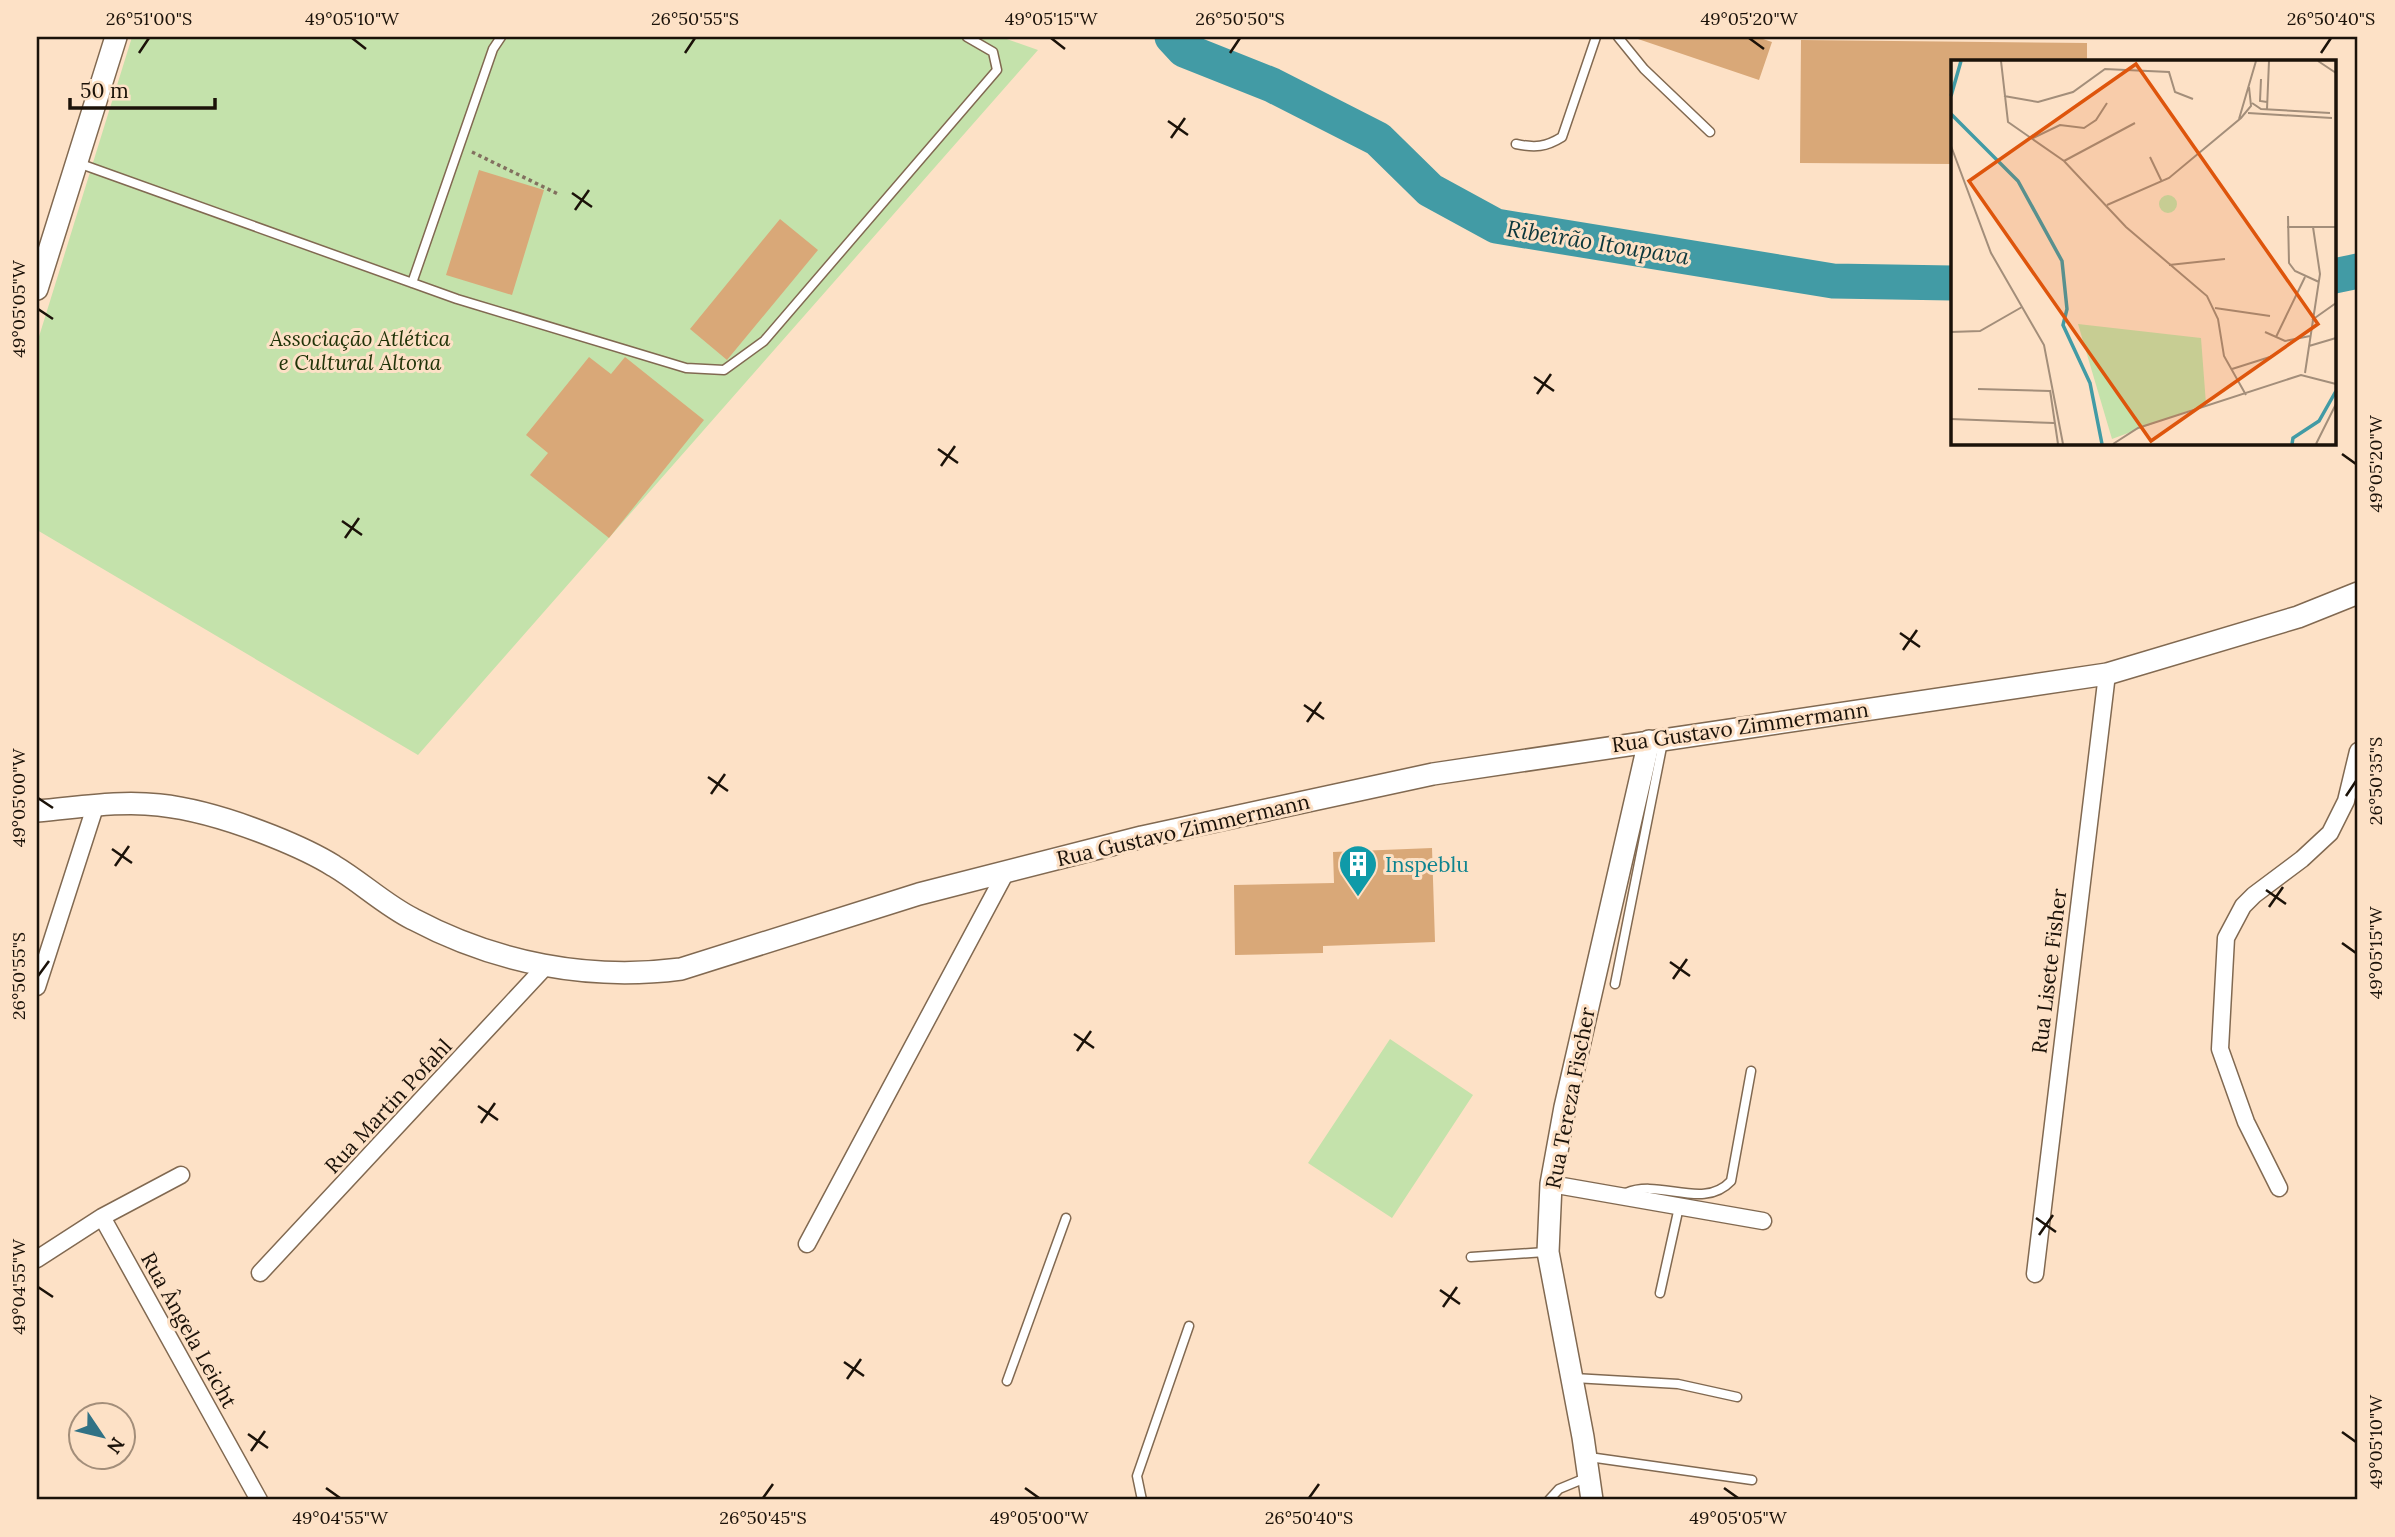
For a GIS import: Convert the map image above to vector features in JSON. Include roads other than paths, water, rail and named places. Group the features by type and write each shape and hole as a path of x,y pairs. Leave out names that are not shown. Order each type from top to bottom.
{"street":[{"path":"37,289 116,37"},
{"name":"Rua Gustavo Zimmermann","path":"37,811 159,805 211,816 270,835 334,866 412,919 465,943 545,967 619,973 681,969 919,894 1142,837 1433,774 2107,674 2298,617 2358,593"},
{"name":"Rua Lisete Fisher","path":"2035,1275 2107,674"},
{"name":"Rua Tereza Fischer","path":"1591,1500 1572,1378 1548,1252 1551,1184 1565,1107 1656,740"},
{"path":"2279,1188 2246,1122 2220,1049 2226,938 2244,906 2254,895 2330,834 2346,800 2358,751"},
{"path":"37,987 95,807"},
{"path":"807,1244 1006,872"},
{"name":"Rua Martin Pofahl","path":"260,1273 545,967"},
{"path":"37,1259 102,1217 181,1175"},
{"path":"1551,1184 1763,1221"},
{"name":"Rua Ângela Leicht","path":"102,1217 259,1500"}],"lane":[{"path":"412,283 493,49 501,37"},
{"path":"78,163 412,283 686,368 724,369 764,341 997,71 993,52 967,37"},
{"path":"1516,144 1532,148 1549,145 1562,136 1596,37"},
{"path":"1618,37 1644,69 1710,132"},
{"path":"1615,984 1656,740"},
{"path":"1621,1197 1639,1189 1710,1196 1723,1190 1731,1181 1751,1071"},
{"path":"1660,1293 1679,1207"},
{"path":"1007,1381 1066,1217"},
{"path":"1471,1257 1548,1252"},
{"path":"1142,1500 1137,1476 1189,1326"},
{"path":"1572,1378 1678,1384 1737,1396"},
{"path":"1549,1500 1587,1467 1752,1480"}],"waterway":[{"name":"Ribeirão Itoupava","path":"1172,37 1184,50 1272,85 1378,139 1430,190 1496,226 1833,281 1951,283"},
{"name":"Ribeirão Itoupava","path":"2336,276 2358,271"}],"place":[{"name":"Inspeblu","path":"1358,898"}],"park label":[{"name":"Associação Atlética e Cultural Altona","path":"360,350"}]}
